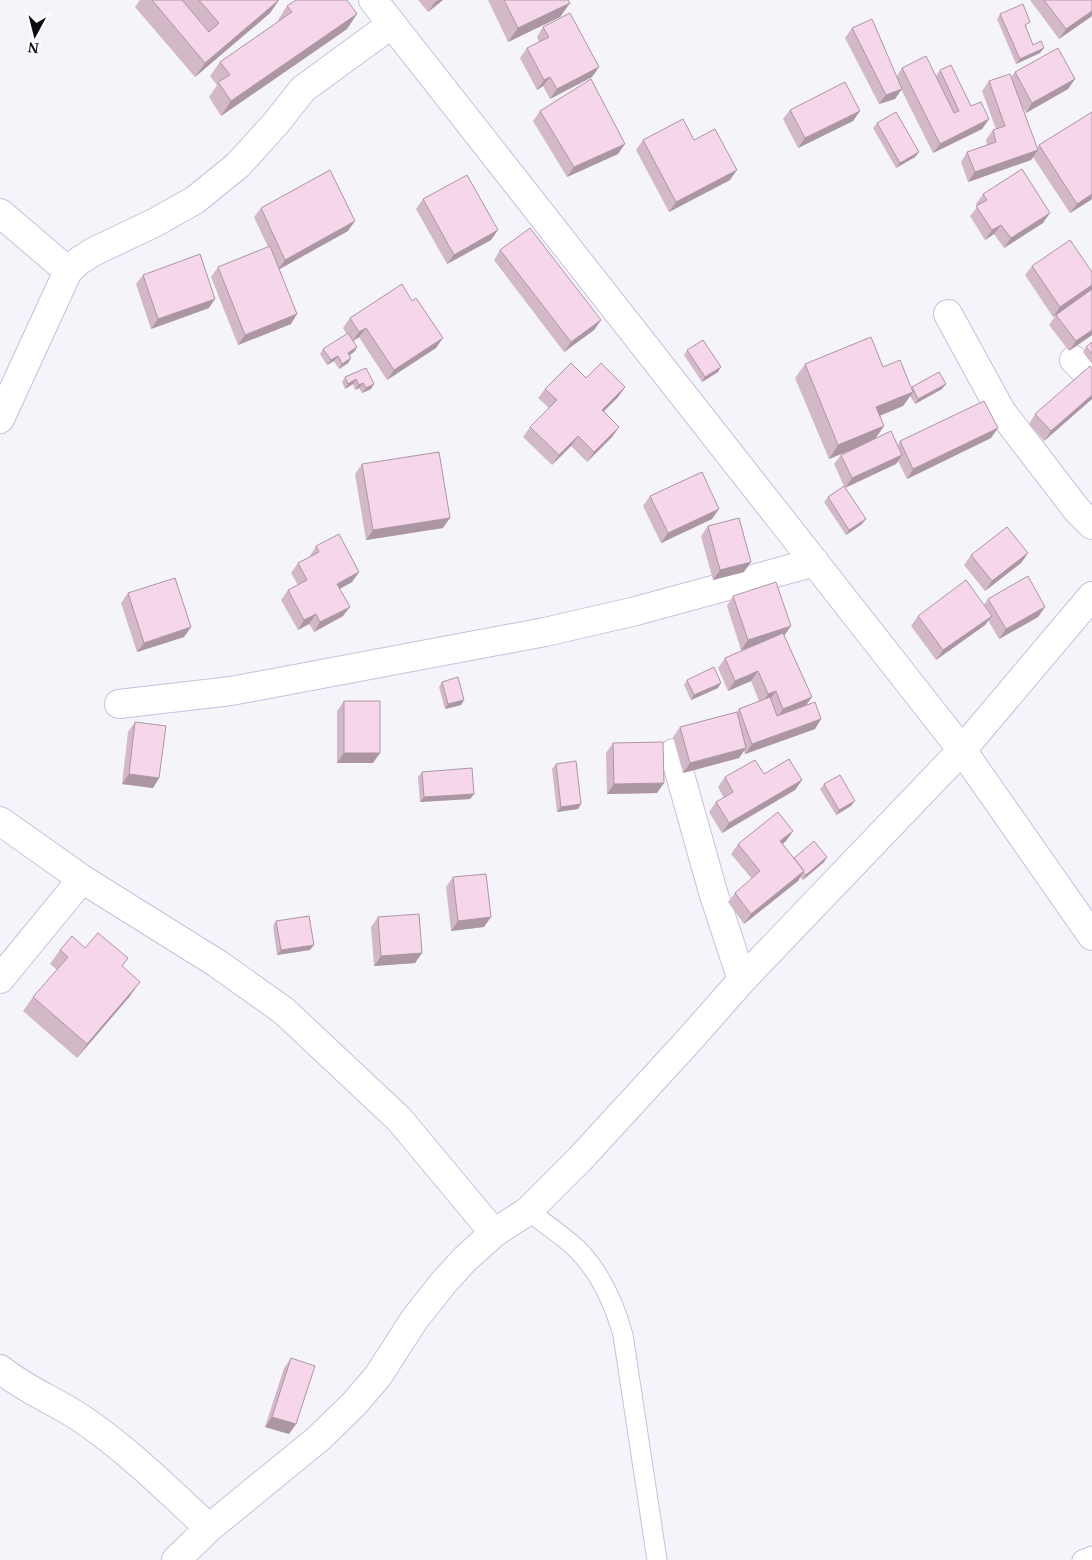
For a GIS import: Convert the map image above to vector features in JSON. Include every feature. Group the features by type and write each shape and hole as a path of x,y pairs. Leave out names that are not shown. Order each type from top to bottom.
{"street":[{"path":"373,0 962,750 1092,936"},
{"path":"0,419 68,271 93,252 154,223 195,200 238,165 303,90 392,24"},
{"path":"0,213 68,271"},
{"path":"948,314 1001,411 1077,510 1092,525"},
{"path":"120,704 231,691 544,632 636,611 815,562"},
{"path":"176,1560 209,1528 318,1439 354,1404 378,1376 414,1320 465,1259 494,1233 528,1211 580,1159 692,1038 742,980 962,750 1092,596"},
{"path":"674,753 713,892 742,980"},
{"path":"0,821 82,879 218,964 284,1011 399,1119 494,1233"},
{"path":"0,979 82,879"},
{"path":"0,1369 40,1396 84,1420 131,1457 209,1528"}],"lane":[{"path":"528,1211 578,1250 591,1264 604,1284 616,1310 623,1335 658,1560"},
{"path":"1082,1560 1092,1556"}],"building":[{"path":"152,0 182,0 209,32 219,23 199,0 279,0 205,63"},
{"path":"296,0 347,0 357,14 231,101 218,82 230,75 220,62 292,12 287,6"},
{"path":"504,0 568,0 570,3 518,28"},
{"path":"1044,0 1092,0 1092,11 1066,29"},
{"path":"1023,4 1030,22 1025,25 1033,45 1041,41 1044,48 1020,59 1000,14"},
{"path":"570,13 599,67 557,89 550,77 544,80 527,48 549,37 543,27"},
{"path":"872,19 902,89 886,95 852,28"},
{"path":"1058,48 1075,79 1032,103 1015,72"},
{"path":"926,56 954,113 959,111 940,70 951,65 971,106 981,102 989,119 940,144 902,68"},
{"path":"1010,74 1038,150 975,172 967,152 996,142 993,130 1005,126 989,81"},
{"path":"591,79 625,144 574,167 540,111"},
{"path":"845,82 860,111 805,138 790,110"},
{"path":"896,112 919,152 900,163 877,123"},
{"path":"1092,112 1092,194 1077,204 1039,145"},
{"path":"683,119 694,140 715,129 737,170 676,202 643,140"},
{"path":"1022,169 1050,213 1011,238 1001,225 992,230 976,206 987,200 983,194"},
{"path":"330,170 355,221 285,260 261,208"},
{"path":"467,175 498,230 454,255 423,199"},
{"path":"530,228 601,320 571,342 500,250"},
{"path":"1070,240 1092,272 1092,285 1060,307 1032,266"},
{"path":"270,246 297,314 245,335 218,267"},
{"path":"200,254 215,299 158,319 143,275"},
{"path":"402,284 412,301 416,298 443,338 394,370 366,328 359,332 350,318"},
{"path":"1092,289 1092,330 1076,341 1056,315"},
{"path":"348,333 357,347 348,353 351,358 342,364 338,356 331,360 323,349"},
{"path":"871,337 883,367 900,360 913,392 876,407 884,426 838,445 805,364"},
{"path":"703,340 721,367 705,377 687,350"},
{"path":"1092,342 1092,354 1086,347"},
{"path":"571,363 586,378 601,363 625,387 602,410 619,427 594,452 578,436 559,455 530,427 557,400 545,389"},
{"path":"1090,366 1092,369 1092,395 1051,431 1035,414"},
{"path":"366,368 374,384 366,388 363,383 359,385 356,379 348,384 345,377"},
{"path":"939,372 946,384 918,399 912,387"},
{"path":"984,401 998,428 913,469 900,441"},
{"path":"891,431 902,455 852,478 841,455"},
{"path":"439,452 450,518 373,530 362,464"},
{"path":"702,472 719,509 668,533 650,496"},
{"path":"844,486 866,519 849,530 828,497"},
{"path":"739,518 751,562 720,570 708,526"},
{"path":"1007,527 1028,553 992,581 971,555"},
{"path":"339,534 359,572 337,584 350,607 320,622 316,614 304,620 288,590 307,580 298,563 319,552 316,546"},
{"path":"1028,576 1045,607 1006,629 988,599"},
{"path":"175,578 191,627 144,643 128,593"},
{"path":"966,580 992,616 943,650 918,616"},
{"path":"776,582 791,626 748,640 733,596"},
{"path":"783,633 812,697 783,709 776,691 768,694 758,671 735,681 725,658"},
{"path":"714,667 721,683 694,695 687,680"},
{"path":"458,677 464,700 448,704 442,682"},
{"path":"770,697 777,716 815,702 821,719 752,744 739,709"},
{"path":"344,701 380,701 380,753 344,753"},
{"path":"737,712 746,748 690,763 680,727"},
{"path":"135,722 166,726 159,778 129,774"},
{"path":"663,742 664,783 614,784 613,743"},
{"path":"789,759 802,780 729,823 716,802 733,792 725,777 755,760 764,774"},
{"path":"576,761 581,804 561,807 556,764"},
{"path":"472,768 474,794 424,797 422,772"},
{"path":"840,775 855,801 839,810 824,784"},
{"path":"778,812 793,831 780,841 804,871 751,914 735,893 760,871 738,844"},
{"path":"814,841 827,857 806,875 794,858"},
{"path":"486,874 491,917 458,921 453,877"},
{"path":"419,914 422,953 381,956 378,917"},
{"path":"309,916 314,945 281,950 276,921"},
{"path":"98,933 128,958 122,966 140,982 87,1044 33,997 68,957 60,950 72,936 85,948"},
{"path":"291,1358 315,1366 296,1424 272,1417"}]}
